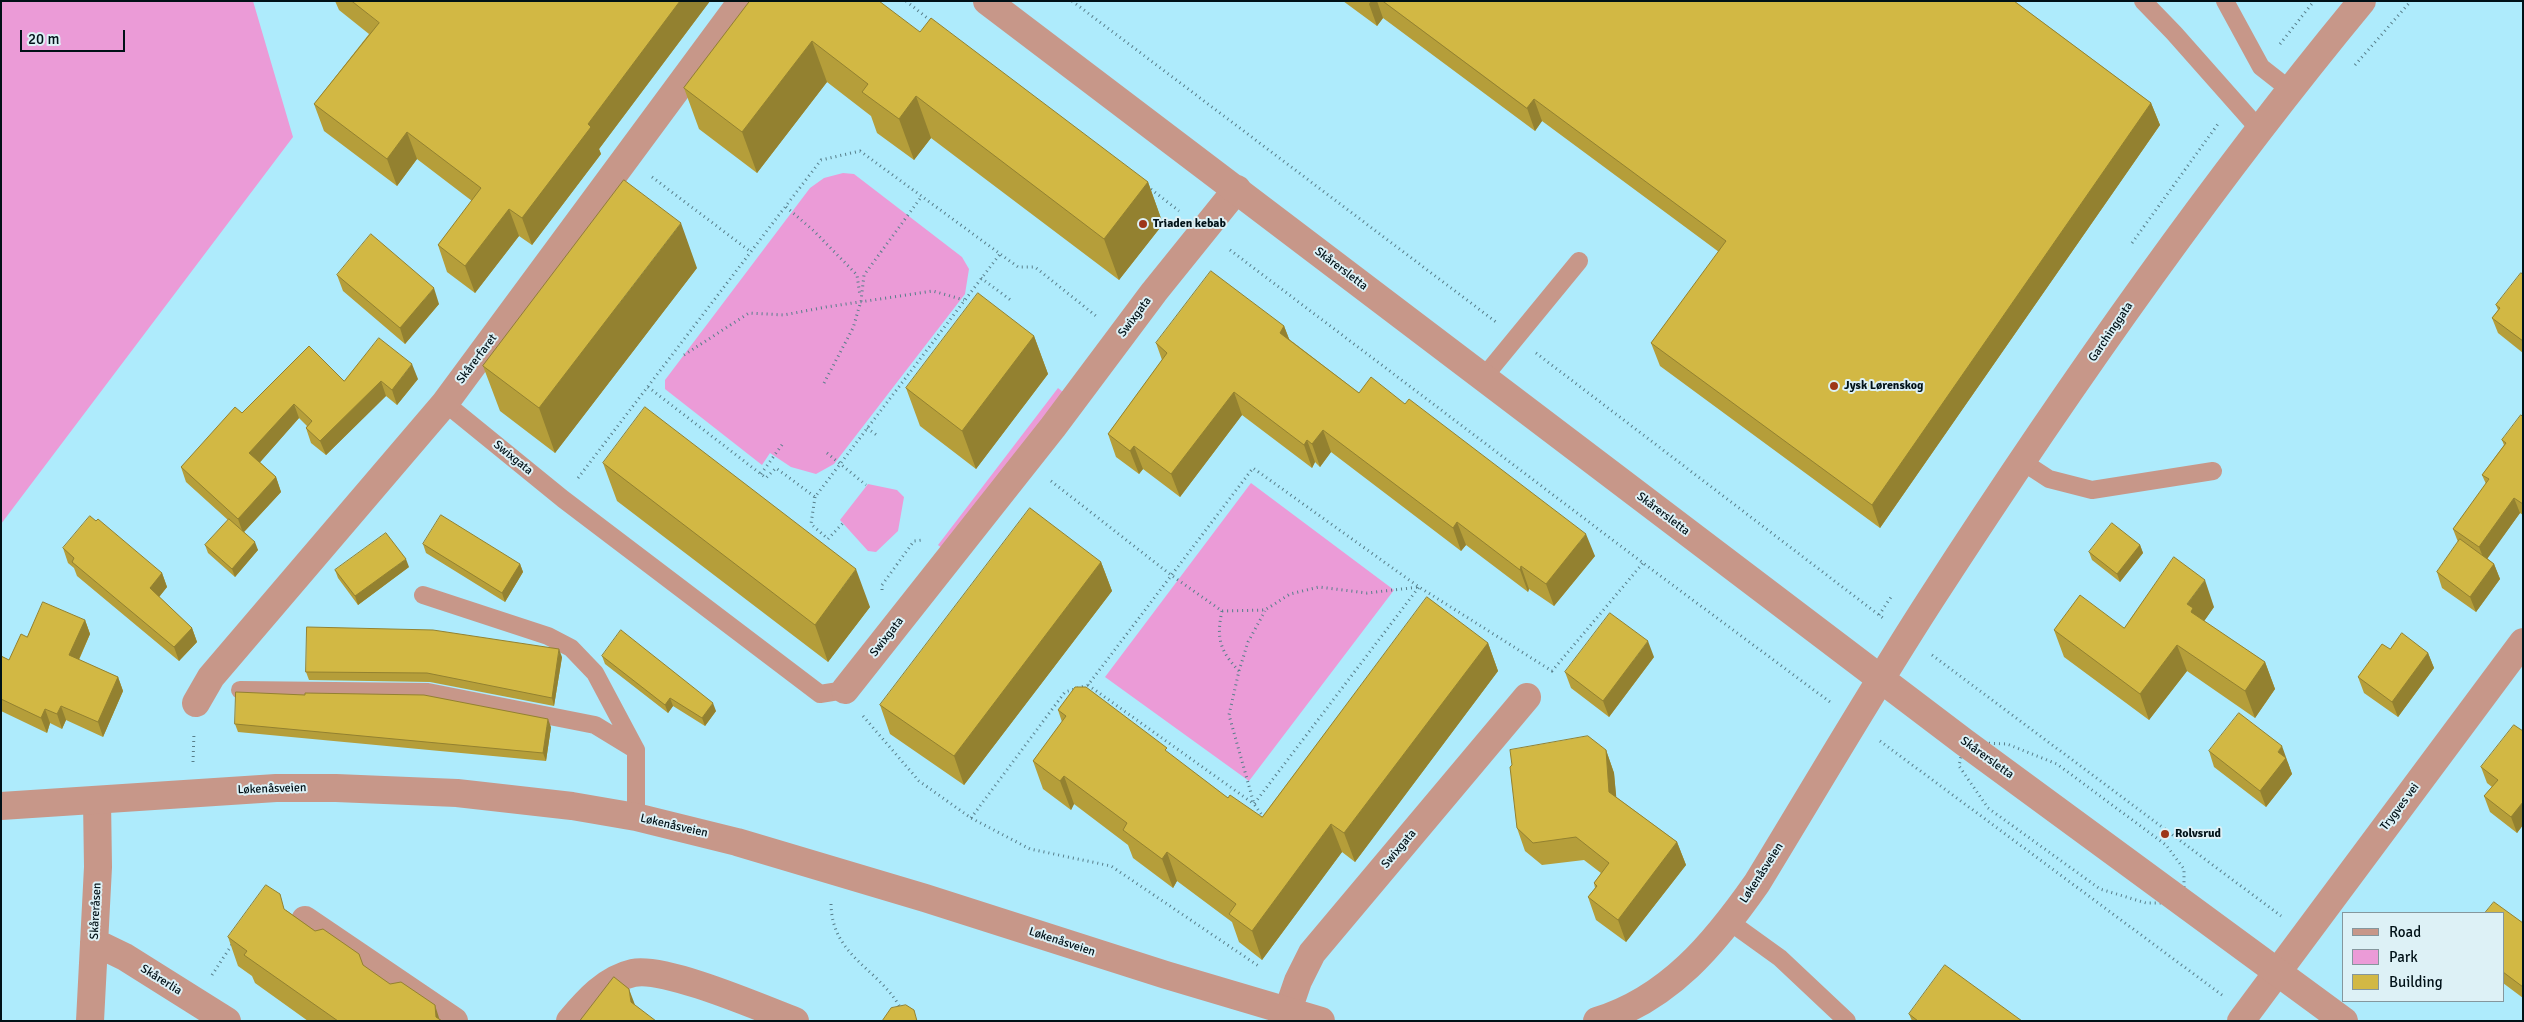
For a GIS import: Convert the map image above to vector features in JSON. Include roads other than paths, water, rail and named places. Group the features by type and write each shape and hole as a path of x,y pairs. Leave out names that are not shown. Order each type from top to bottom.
{"street":[{"name":"Skårerfaret","path":"196,703 211,676 445,403 742,1"},
{"name":"Skårersletta","path":"987,1 1881,678 2344,1021"},
{"name":"Garchinggata","path":"1881,678 2022,462 2127,308 2289,89 2362,1"},
{"name":"Swixgata","path":"852,700 1025,461 1154,292 1237,190"},
{"name":"Trygves vei","path":"2244,1017 2523,642"},
{"name":"Løkenåsveien","path":"1597,1021 1623,1013 1658,992 1686,969 1730,922 1757,883 1881,678"},
{"name":"Swixgata","path":"1288,1010 1298,981 1312,953 1527,697"},
{"name":"Løkenåsveien","path":"1,806 276,788 354,788 492,797 636,817 695,831 838,871 1166,975 1321,1021"},
{"name":"Skåreråsen","path":"90,1021 98,867 97,800"},
{"path":"306,920 454,1021"},
{"name":"Skårerlia","path":"94,942 125,957 227,1021"},
{"path":"570,1021 590,998 613,981 634,972 663,974 795,1021"}],"lane":[{"path":"2143,1 2174,32 2259,129"},
{"path":"2225,1 2262,67 2289,89"},
{"path":"1483,378 1579,261"},
{"name":"Swixgata","path":"445,403 563,499 820,694 852,700"},
{"path":"2022,462 2049,480 2092,490 2213,471"},
{"path":"424,595 548,636 572,648 595,673 636,750 636,817"},
{"path":"240,690 428,692 594,725 636,750"},
{"path":"1730,922 1780,958 1847,1021"}],"place":[{"name":"Triaden kebab","path":"1143,224"},
{"name":"Jysk Lørenskog","path":"1834,386"},
{"name":"Rolvsrud","path":"2165,834"}]}
